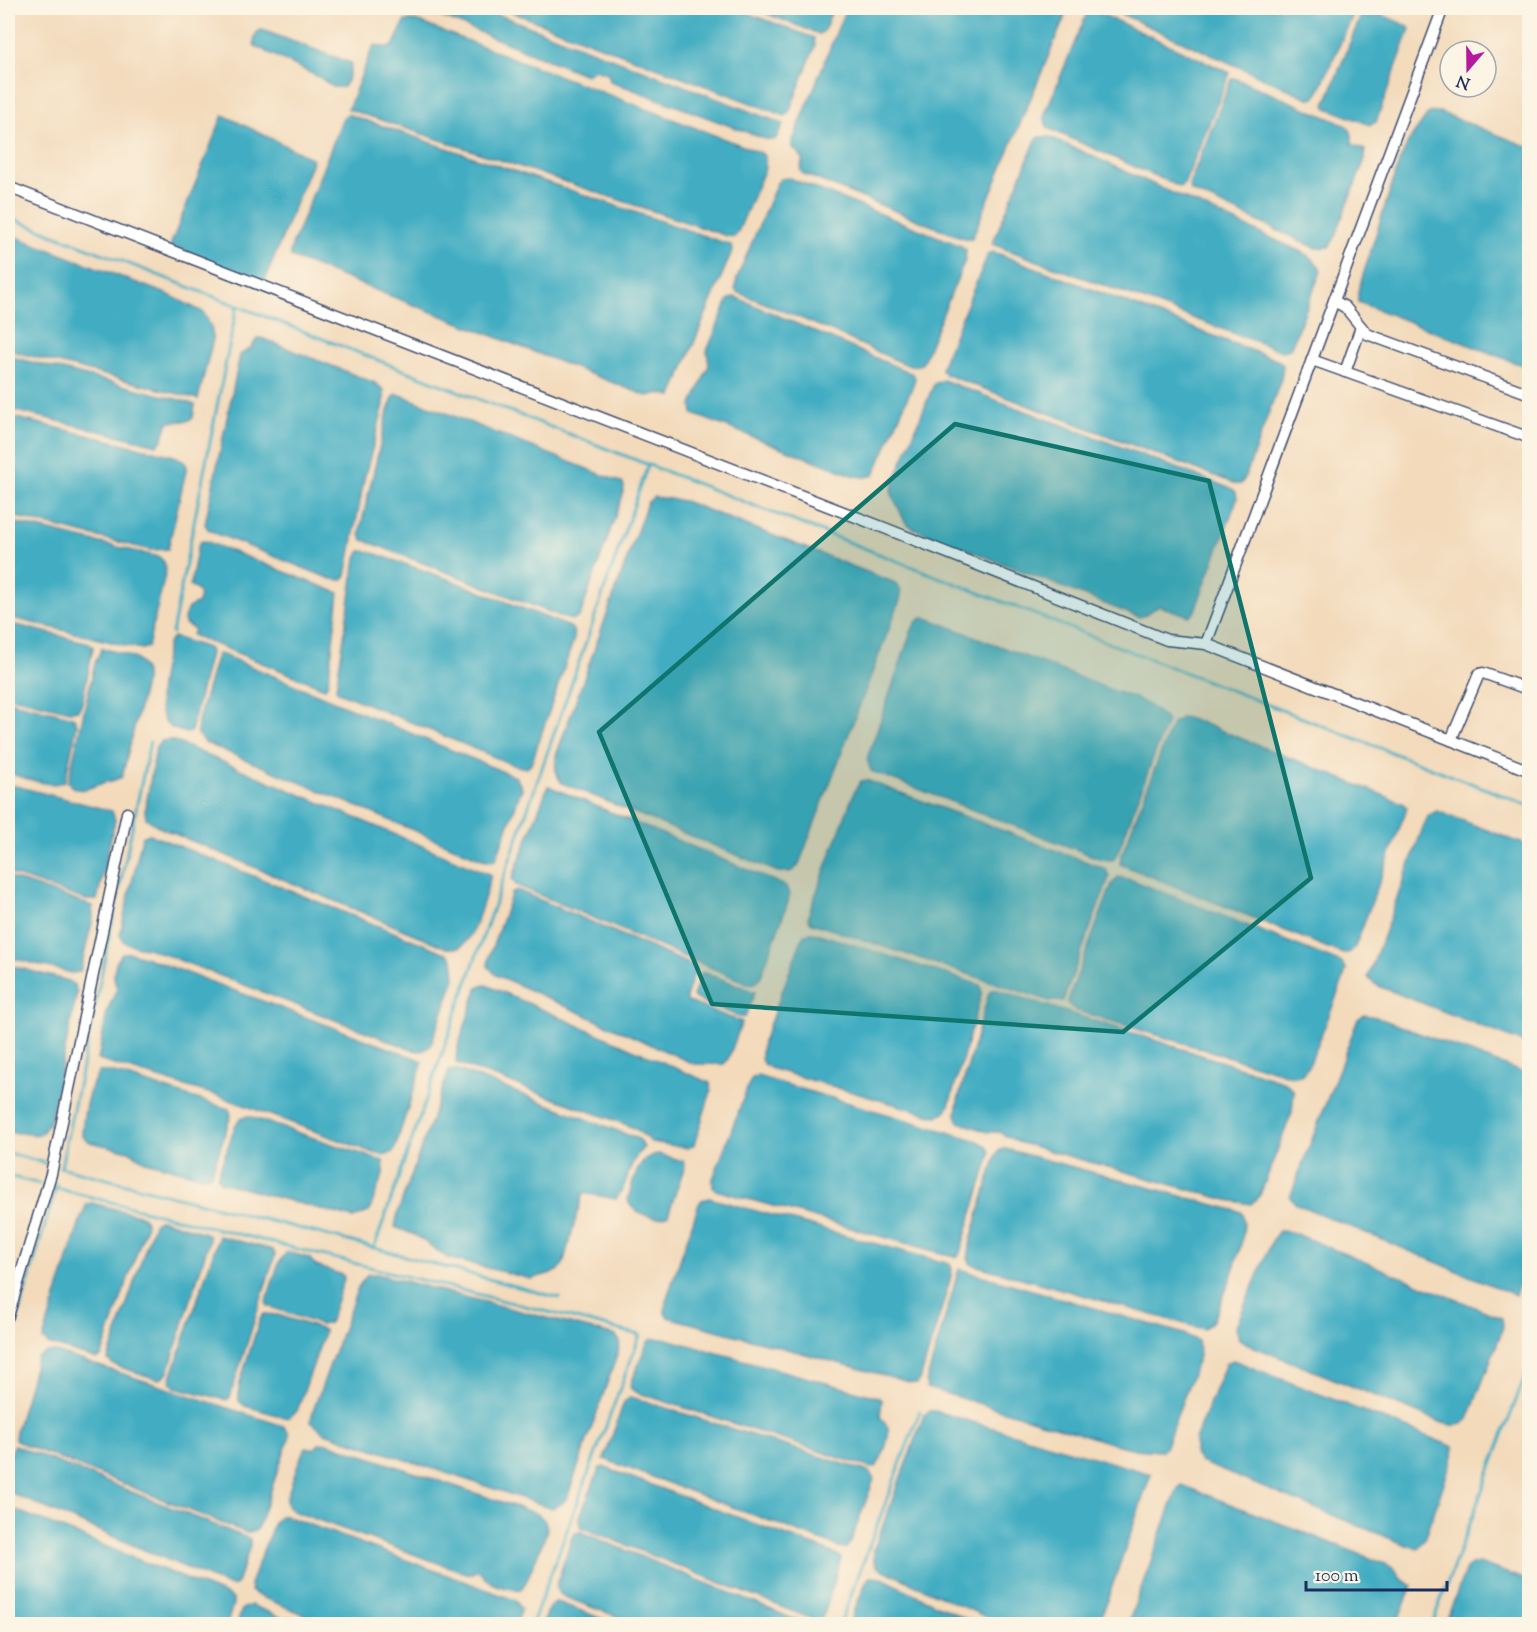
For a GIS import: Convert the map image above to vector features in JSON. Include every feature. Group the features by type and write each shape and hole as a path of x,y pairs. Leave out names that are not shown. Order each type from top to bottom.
{"street":[{"path":"1206,644 1443,8"},
{"path":"8,187 887,528 1167,640 1206,644 1530,771"},
{"path":"1334,301 1345,307 1367,334 1530,394"},
{"path":"1345,372 1361,327"},
{"path":"1312,360 1530,438"},
{"path":"1451,740 1479,674 1483,673 1530,690"},
{"path":"8,1316 51,1174 127,813"}],"highlighted area":[{"path":"955,424 1209,481 1311,878 1123,1032 712,1004 599,732"}],"water":[{"path":"420,8 481,8 783,124 774,140 765,139 610,81 608,73 594,69 587,75 581,73"},
{"path":"501,8 734,8 814,38 815,46 789,112 785,116"},
{"path":"752,8 833,8 824,31 819,34"},
{"path":"846,8 1066,8 1066,14 972,238 950,233 804,174 800,170 803,158 793,148 792,143"},
{"path":"1108,8 1356,8 1318,93 1314,98 1308,98"},
{"path":"1364,8 1381,8 1382,15 1410,29 1376,122 1370,125 1327,108 1325,105"},
{"path":"1095,11 1230,73 1184,184 1180,187 1047,126 1044,116 1087,13"},
{"path":"405,21 416,21 761,153 765,157 765,168 737,234 734,237 727,236 348,109 372,49 375,45 389,48 393,46"},
{"path":"262,30 351,63 349,76 343,87 333,87 319,77 255,46 255,36 258,31"},
{"path":"1234,78 1345,125 1351,133 1352,144 1365,150 1365,159 1336,236 1329,247 1316,248 1191,191 1189,185 1231,80"},
{"path":"1439,112 1529,147 1529,368 1358,302 1358,291 1399,162 1409,141 1429,113"},
{"path":"347,114 731,245 732,251 672,396 660,393 647,396 291,257 290,251 343,118"},
{"path":"223,115 313,159 263,282 170,246"},
{"path":"1040,137 1050,137 1308,255 1321,271 1290,349 1282,351 992,244 1036,140"},
{"path":"789,178 961,246 966,250 965,260 922,364 915,366 902,363 737,292 735,289 737,278 777,183 781,179"},
{"path":"8,234 169,295 203,312 211,326 213,339 198,399 8,350"},
{"path":"994,252 1279,361 1283,365 1281,379 1241,484 945,374 941,369 943,363 988,254"},
{"path":"735,297 913,374 915,378 913,385 874,475 855,476 693,414 692,405 709,365 707,351 728,300"},
{"path":"261,338 375,383 384,390 384,405 364,479 346,576 342,580 331,579 215,533 205,524 240,355"},
{"path":"8,356 184,401 195,405 193,418 187,421 168,422 162,440 157,445 8,409"},
{"path":"943,380 1236,492 1237,499 1194,613 1189,616 1159,606 1138,617 913,528 905,522 891,492 934,384"},
{"path":"398,394 623,483 622,497 580,616 574,620 568,619 363,540 360,535 361,526 388,411 394,396"},
{"path":"8,416 183,460 187,466 168,549 151,550 8,515"},
{"path":"654,497 684,501 893,582 900,589 900,600 799,864 790,872 778,872 562,783 557,773 556,756 647,503"},
{"path":"8,521 159,557 164,562 166,570 148,647 142,649 128,646 8,617"},
{"path":"205,541 339,593 328,683 325,688 192,635 194,629 185,624 184,618 188,608 198,603 200,595 190,586 198,546 200,542"},
{"path":"361,551 370,552 448,579 573,630 574,639 531,764 527,768 516,766 338,692 336,688 356,559"},
{"path":"922,618 930,619 1136,699 1155,710 1167,721 1113,860 1101,859 871,771 867,759 911,632 916,622"},
{"path":"8,623 89,643 93,647 82,703 78,710 71,711 8,696"},
{"path":"173,637 205,647 210,653 191,731 187,733 169,726 163,719 160,709 162,675 168,644"},
{"path":"102,648 138,661 145,673 145,683 122,777 79,790 68,782 95,663"},
{"path":"217,654 516,777 522,788 496,859 493,861 482,859 206,743 197,734 198,721"},
{"path":"8,701 75,719 77,724 65,781 45,783 8,773"},
{"path":"1182,717 1403,803 1407,808 1355,947 1350,952 1343,954 1120,864 1121,856 1172,724"},
{"path":"171,740 491,875 471,934 461,946 447,948 161,828 146,818 145,811 156,747 162,741"},
{"path":"866,780 1106,869 1109,877 1063,1001 1050,1001 812,923 808,918 810,910 855,790 861,781"},
{"path":"8,784 112,811 115,820 97,900 86,900 8,873"},
{"path":"548,786 786,886 789,894 788,902 761,976 755,983 749,984 516,885 512,879"},
{"path":"1437,811 1529,846 1529,1045 1381,987 1368,977 1424,825 1429,815"},
{"path":"149,834 448,954 453,959 455,978 431,1044 427,1049 417,1051 148,948 124,942 120,935 142,837"},
{"path":"8,877 92,906 93,918 80,972 72,973 8,957"},
{"path":"1118,877 1132,880 1342,963 1346,969 1343,980 1309,1066 1303,1073 1299,1076 1289,1075 1075,1010 1067,1003 1112,884"},
{"path":"517,890 694,966 695,970 686,998 688,1002 742,1022 724,1064 694,1064 496,975 488,966 489,957 512,893"},
{"path":"811,933 980,985 982,992 949,1105 944,1113 935,1116 773,1069 762,1062 763,1042 801,941 804,934"},
{"path":"122,953 147,958 423,1061 394,1151 387,1155 377,1154 219,1096 98,1060 107,1012 117,988 114,970"},
{"path":"8,965 69,981 77,992 50,1122 41,1134 8,1133"},
{"path":"701,973 755,992 745,1017 740,1017 693,996"},
{"path":"486,985 710,1083 711,1091 694,1145 688,1148 651,1142 636,1129 625,1124 456,1063 457,1050 477,989"},
{"path":"992,990 1285,1082 1294,1091 1292,1112 1260,1195 1251,1204 1227,1200 1018,1142 999,1132 988,1132 959,1122 956,1115 958,1100 989,993"},
{"path":"1364,1015 1376,1017 1529,1075 1529,1256 1515,1295 1296,1204 1290,1197 1358,1019"},
{"path":"458,1070 639,1139 644,1147 634,1160 624,1187 616,1199 583,1193 563,1264 558,1271 531,1279 448,1258 415,1235 395,1227 398,1212 449,1071"},
{"path":"99,1072 111,1072 229,1109 231,1115 211,1175 201,1176 145,1161 129,1151 90,1142 82,1136 86,1103"},
{"path":"757,1076 978,1141 987,1146 990,1152 989,1158 959,1256 955,1257 716,1190 713,1186 713,1179 748,1086 752,1078"},
{"path":"248,1116 383,1161 384,1171 369,1212 353,1218 221,1182 217,1177 236,1124 240,1119"},
{"path":"1005,1149 1241,1212 1244,1220 1240,1249 1229,1283 1212,1322 1203,1329 971,1264 968,1259 971,1240 996,1155 1000,1150"},
{"path":"658,1154 683,1161 685,1165 668,1215 652,1217 634,1209 628,1200 640,1165 651,1156"},
{"path":"709,1198 950,1264 951,1277 921,1377 916,1384 668,1317 665,1312 666,1301 699,1204 702,1200"},
{"path":"92,1203 142,1216 146,1222 101,1357 97,1359 48,1344 43,1339 81,1218 87,1204"},
{"path":"160,1219 205,1233 209,1236 209,1241 168,1372 162,1378 157,1379 114,1365 108,1360 152,1229 155,1222"},
{"path":"1279,1231 1291,1232 1502,1318 1503,1326 1500,1336 1468,1419 1457,1425 1443,1423 1239,1339 1236,1326 1273,1239"},
{"path":"219,1236 273,1250 275,1255 230,1397 227,1400 175,1387 170,1381"},
{"path":"287,1252 309,1258 316,1266 343,1275 344,1279 329,1323 321,1325 268,1306 266,1302 279,1262"},
{"path":"959,1269 1184,1334 1198,1341 1199,1356 1165,1448 1161,1451 1134,1449 927,1388 926,1383"},
{"path":"368,1274 377,1274 616,1336 620,1342 618,1352 567,1498 561,1504 552,1508 325,1433 311,1422 358,1287"},
{"path":"264,1314 278,1315 324,1330 297,1411 288,1418 245,1406 239,1401 239,1385 260,1319"},
{"path":"652,1339 667,1339 877,1397 882,1400 880,1416 887,1426 888,1437 876,1467 871,1468 636,1392 630,1386 647,1343"},
{"path":"47,1352 56,1352 283,1426 289,1432 289,1438 257,1530 247,1533 15,1439 37,1357"},
{"path":"1233,1360 1454,1447 1425,1539 1418,1548 1200,1462 1195,1454 1195,1439 1226,1363"},
{"path":"631,1397 869,1472 874,1479 850,1543 846,1548 842,1548 604,1459 624,1402"},
{"path":"929,1411 1151,1474 1099,1624 1001,1624 877,1567 874,1562 874,1549 924,1415"},
{"path":"327,1443 540,1516 546,1523 546,1534 521,1589 498,1586 484,1577 481,1572 476,1571 469,1574 293,1511 287,1506 286,1499 302,1454 306,1448 314,1449 319,1444"},
{"path":"14,1445 250,1539 250,1546 237,1583 233,1586 227,1585 8,1492 8,1462"},
{"path":"603,1467 836,1554 841,1558 825,1612 819,1622 581,1527 579,1519 599,1469"},
{"path":"1181,1485 1388,1565 1401,1579 1412,1585 1397,1624 1128,1624 1177,1490"},
{"path":"8,1507 228,1596 233,1599 233,1604 227,1624 8,1624"},
{"path":"280,1516 300,1521 515,1600 521,1609 517,1624 328,1624 259,1596 251,1591 250,1584 274,1523"},
{"path":"581,1532 806,1624 637,1624 565,1597 558,1592 557,1583 572,1537 575,1533"},
{"path":"1479,1563 1529,1581 1529,1624 1445,1624 1466,1569"},
{"path":"870,1577 882,1578 976,1624 849,1624"},
{"path":"556,1602 616,1624 542,1624 551,1605"},
{"path":"251,1605 287,1620 285,1624 237,1624 242,1609"}],"waterway":[{"path":"8,217 1530,806"},
{"path":"172,633 237,306"},
{"path":"374,1248 648,465"},
{"path":"61,1167 150,742"},
{"path":"8,1153 45,1163"},
{"path":"60,1167 559,1298"},
{"path":"8,1176 40,1184"},
{"path":"8,1351 57,1184"},
{"path":"55,1188 640,1335 532,1624"},
{"path":"1432,1624 1530,1363"},
{"path":"840,1624 920,1411"}]}
